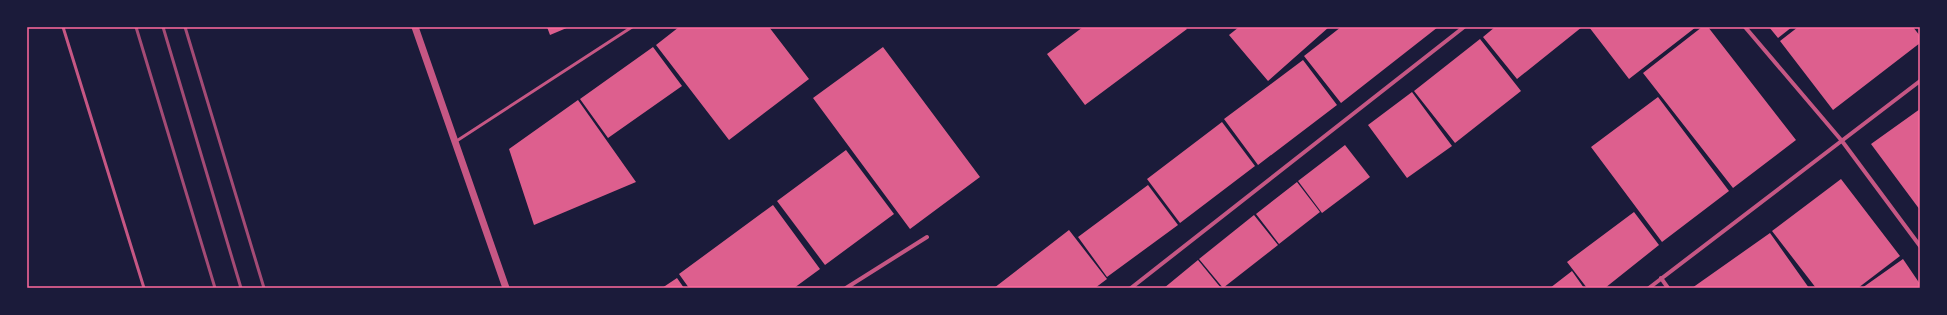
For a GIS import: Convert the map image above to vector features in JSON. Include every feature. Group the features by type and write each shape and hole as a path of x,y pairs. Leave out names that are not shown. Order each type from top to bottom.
{"street":[{"path":"415,27 506,288"},
{"path":"1131,288 1464,27"},
{"path":"1745,27 1842,141 1920,246"},
{"path":"1649,288 1920,81"},
{"path":"846,288 928,237"},
{"path":"1661,278 1668,288"}],"lane":[{"path":"63,27 144,288"},
{"path":"455,142 632,27"}],"building":[{"path":"547,27 569,27 550,35"},
{"path":"679,27 769,27 809,79 729,140 656,45"},
{"path":"1083,27 1185,27 1187,29 1085,105 1047,54"},
{"path":"1239,27 1329,27 1268,81 1229,35"},
{"path":"1341,27 1438,27 1341,103 1304,56"},
{"path":"1495,27 1582,27 1517,79 1483,37"},
{"path":"1589,27 1696,27 1629,79"},
{"path":"1702,27 1708,27 1796,140 1733,188 1643,73"},
{"path":"1769,27 1792,27 1778,38"},
{"path":"1798,27 1913,27 1920,36 1920,43 1833,110 1780,41"},
{"path":"1480,39 1521,91 1455,143 1414,91"},
{"path":"653,47 682,86 608,138 580,99"},
{"path":"883,47 980,177 910,229 813,98"},
{"path":"1303,60 1337,105 1258,165 1224,119"},
{"path":"1412,92 1452,146 1407,178 1368,125"},
{"path":"1658,97 1729,191 1662,242 1591,147"},
{"path":"578,100 636,182 534,225 509,149"},
{"path":"1920,109 1920,210 1871,144"},
{"path":"1222,122 1255,166 1180,223 1147,179"},
{"path":"1345,145 1370,177 1322,213 1298,181"},
{"path":"846,150 894,214 825,265 777,201"},
{"path":"1841,179 1900,256 1858,288 1816,288 1772,231"},
{"path":"1297,182 1320,212 1279,244 1256,214"},
{"path":"1148,185 1178,225 1107,277 1078,237"},
{"path":"773,205 820,269 794,288 689,288 679,274"},
{"path":"1634,212 1659,245 1605,288 1587,288 1567,262"},
{"path":"1254,215 1278,245 1223,288 1199,259"},
{"path":"1069,230 1107,279 1095,288 994,288"},
{"path":"1770,233 1809,288 1692,288"},
{"path":"1903,259 1920,284 1920,288 1862,288"},
{"path":"1198,260 1221,288 1164,288"},
{"path":"1572,271 1584,288 1550,288"},
{"path":"677,278 684,288 662,288"}],"railway":[{"path":"136,27 215,288"},
{"path":"163,27 241,288"},
{"path":"185,27 264,288"}]}
